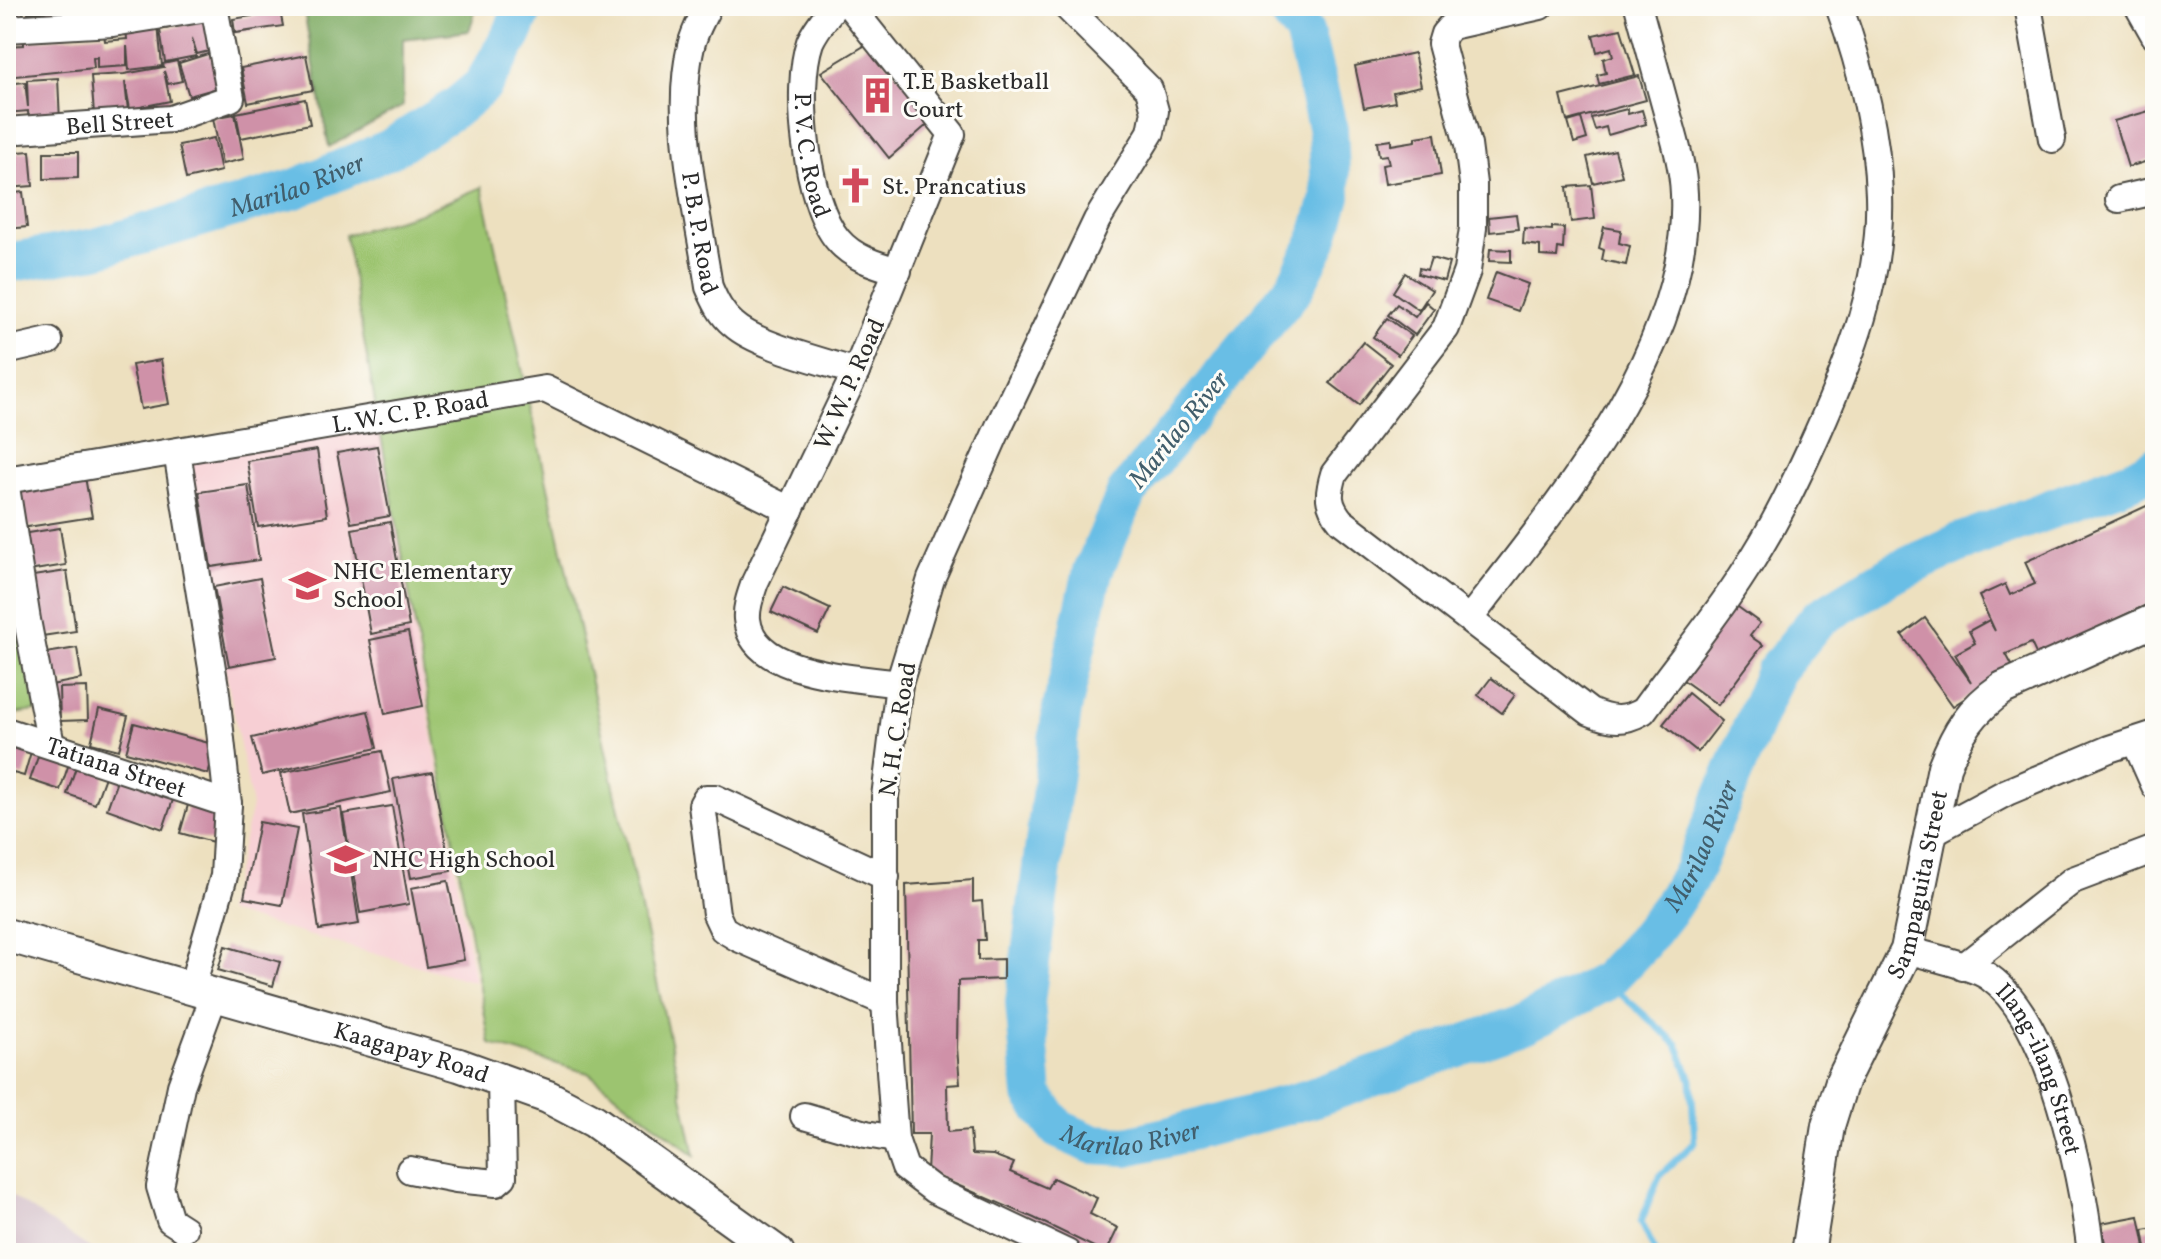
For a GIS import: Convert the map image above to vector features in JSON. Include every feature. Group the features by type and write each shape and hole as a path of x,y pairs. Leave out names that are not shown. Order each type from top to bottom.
{"street":[{"path":"6,29 113,23 214,6"},
{"name":"Bell Street","path":"6,131 171,119 231,98 214,6"},
{"name":"P. B. P. Road","path":"708,6 691,42 684,80 683,119 709,287 719,308 731,323 748,336 856,372"},
{"name":"P. V. C. Road","path":"834,6 811,40 803,74 807,156 822,215 839,242 869,263 898,271"},
{"name":"W. W. P. Road","path":"850,6 952,134 856,372 755,582 747,619 753,638 764,651 780,661 799,668 899,684"},
{"name":"N. H. C. Road","path":"1066,6 1149,89 1155,111 1151,132 1097,220 1000,424 931,579 899,684 885,797 885,1002 895,1139 905,1168 934,1190 1067,1253"},
{"path":"1540,6 1451,26 1444,34 1441,44 1468,145 1473,184 1473,228 1467,271 1446,328 1334,474 1330,486 1332,510 1341,521 1590,712 1618,720 1631,718 1643,711 1742,577 1782,512 1851,354 1868,300 1877,253 1880,197 1874,135 1859,62 1839,6"},
{"path":"1470,618 1586,462 1630,392 1655,340 1671,288 1682,235 1684,193 1677,148 1638,6"},
{"path":"2028,6 2052,139"},
{"path":"2138,6 2155,36"},
{"path":"2119,199 2155,191"},
{"path":"6,351 49,341"},
{"name":"L. W. C. P. Road","path":"6,480 545,389 790,510"},
{"path":"177,452 218,706 228,804 224,876 160,1187 170,1220 184,1229"},
{"path":"6,487 51,745"},
{"name":"Sampaguita Street","path":"1808,1253 1828,1126 1842,1081 1907,950 1944,767 1953,743 1982,703 2003,688 2155,620"},
{"name":"Tatiana Street","path":"6,731 228,804"},
{"path":"1931,833 2007,792 2145,737 2155,786"},
{"path":"885,1002 723,929 716,914 702,805 706,798 715,798 886,877"},
{"path":"1963,967 2073,880 2155,849"},
{"name":"Kaagapay Road","path":"6,935 459,1065 548,1097 594,1121 778,1253"},
{"name":"Ilang-ilang Street","path":"1907,950 1988,976 2011,1000 2030,1029 2050,1072 2066,1125 2091,1253"},
{"path":"410,1170 496,1183 503,1177 501,1082"},
{"path":"804,1116 895,1139"}],"shaded area":[{"path":"379,427 475,982 226,912 252,806 184,462"},
{"path":"6,1192 97,1253 6,1253"}],"green space":[{"path":"303,6 477,6 469,31 403,39 403,106 329,147"},
{"path":"482,187 695,1155 588,1073 490,1044 345,235 420,213"},
{"path":"23,622 36,711 6,715 6,625"}],"building":[{"path":"8,6 23,6 23,21 9,21"},
{"path":"28,6 56,6 56,15 28,12"},
{"path":"263,6 279,6 283,26 235,33 233,19 264,14"},
{"path":"211,19 217,49 197,54 192,38 196,56 165,62 160,30"},
{"path":"158,25 162,66 129,70 127,46 127,66 97,68 97,57 93,58 94,68 6,77 6,46 24,45 24,41 104,34 105,41 127,39 126,28"},
{"path":"1621,29 1635,75 1599,84 1597,75 1606,73 1603,59 1613,56 1611,48 1597,52 1593,35"},
{"name":"T.E Basketball Court","path":"869,43 936,117 889,158 821,72"},
{"path":"211,53 221,87 189,96 179,63"},
{"path":"1414,53 1421,86 1393,92 1395,102 1364,108 1355,66"},
{"path":"306,55 313,90 248,103 241,68"},
{"path":"177,61 182,81 168,84 164,71 170,101 130,109 125,82 128,111 94,113 91,76 124,74 164,67 163,64"},
{"path":"1639,76 1646,100 1567,121 1561,96"},
{"path":"58,78 60,122 29,124 28,111 6,113 6,84 25,82 28,107 27,80"},
{"path":"305,99 310,124 241,138 236,113"},
{"path":"1627,109 1628,114 1642,110 1646,124 1608,135 1606,127 1595,130 1591,118"},
{"path":"2149,111 2155,131 2155,159 2128,167 2114,121"},
{"path":"235,114 244,159 222,164 213,118"},
{"path":"1581,118 1587,139 1574,143 1568,122"},
{"path":"1435,134 1441,175 1385,184 1382,165 1389,164 1387,155 1379,156 1377,142 1391,140 1391,145"},
{"path":"214,138 221,171 186,179 179,145"},
{"path":"1615,150 1622,176 1593,183 1587,157"},
{"path":"30,151 33,186 6,188 6,153"},
{"path":"44,152 78,152 78,178 44,179"},
{"path":"1591,185 1595,219 1571,222 1567,187"},
{"path":"23,192 27,227 6,229 6,194"},
{"path":"1516,214 1518,229 1490,232 1489,217"},
{"path":"1552,227 1564,228 1563,249 1558,248 1557,257 1540,256 1540,246 1523,244 1524,228 1552,230"},
{"path":"1604,227 1621,230 1619,243 1630,246 1626,265 1602,260 1604,250 1599,248"},
{"path":"1490,249 1511,250 1511,262 1489,261"},
{"path":"1431,258 1449,263 1444,281 1418,274 1419,268 1427,270"},
{"path":"1496,272 1528,284 1518,311 1486,300"},
{"path":"1405,273 1432,290 1419,310 1393,292"},
{"path":"1426,302 1434,309 1415,335 1388,315 1397,304 1415,317"},
{"path":"1387,318 1412,336 1398,355 1373,337"},
{"path":"1363,342 1391,364 1359,405 1330,383"},
{"path":"161,360 169,404 141,409 132,365"},
{"path":"377,446 390,516 351,523 337,453"},
{"path":"317,450 327,516 258,527 247,461"},
{"path":"84,471 92,517 21,528 14,483"},
{"path":"248,485 259,560 211,567 199,492"},
{"path":"2155,502 2155,601 2037,656 2031,643 2006,654 2013,667 1953,706 1902,635 1925,618 1971,682 1955,654 1975,643 1969,631 1989,620 1995,631 1979,596 2005,584 2010,595 2035,584 2025,562"},
{"path":"390,522 409,626 371,634 352,529"},
{"path":"60,528 66,565 28,571 21,534"},
{"path":"67,571 76,631 35,637 26,577"},
{"path":"260,578 276,657 229,666 214,587"},
{"path":"783,587 830,609 818,634 771,612"},
{"path":"1731,602 1760,623 1750,636 1763,645 1718,705 1683,680 1709,646 1702,640"},
{"path":"408,632 423,706 385,714 370,640"},
{"path":"77,648 82,679 46,686 40,654"},
{"path":"1491,678 1515,695 1502,713 1478,695"},
{"path":"87,687 88,720 60,721 59,688"},
{"path":"1688,693 1722,721 1698,752 1663,724"},
{"path":"99,709 128,716 119,750 91,743"},
{"path":"368,711 377,748 262,775 252,738"},
{"path":"134,723 216,745 208,774 126,752"},
{"path":"6,737 33,745 24,776 6,771"},
{"path":"41,748 71,758 60,790 30,780"},
{"path":"382,751 391,792 290,814 281,773"},
{"path":"78,761 107,771 95,804 67,794"},
{"path":"432,772 451,871 411,878 393,779"},
{"path":"119,775 175,794 163,829 107,809"},
{"path":"190,798 223,807 213,842 180,833"},
{"path":"392,806 409,904 360,913 343,814"},
{"path":"341,808 359,924 319,930 302,814"},
{"path":"259,822 297,829 282,905 244,898"},
{"path":"973,880 973,902 982,901 985,940 978,940 978,960 1003,959 1003,979 958,981 960,1084 947,1085 948,1132 970,1130 972,1154 993,1155 1014,1163 1010,1172 1047,1188 1053,1178 1097,1198 1090,1214 1118,1228 1106,1253 927,1172 929,1134 911,1134 906,885"},
{"path":"448,881 464,960 426,967 411,888"},
{"path":"225,946 280,962 273,986 218,970"},
{"path":"2139,1216 2145,1247 2107,1253 2101,1223"},
{"path":"2155,1228 2155,1253 2147,1253 2143,1230"}],"waterway":[{"name":"Marilao River","path":"6,263 96,248 295,189 390,149 458,106 483,85 513,33 524,6"},
{"name":"Marilao River","path":"1283,6 1304,32 1328,130 1331,196 1317,243 1294,288 1127,492 1093,571 1062,709 1025,1002 1033,1095 1058,1129 1092,1144 1127,1146 1309,1099 1526,1023 1606,981 1642,943 1692,873 1775,672 1818,619 1890,575 1959,543 2134,478 2155,466"},
{"path":"1606,981 1677,1044 1691,1080 1695,1142 1659,1176 1641,1222 1656,1253"}],"place":[{"name":"T.E Basketball Court","path":"877,95"},
{"name":"St. Prancatius","path":"856,186"},
{"name":"NHC Elementary School","path":"307,585"},
{"name":"NHC High School","path":"346,859"}]}
